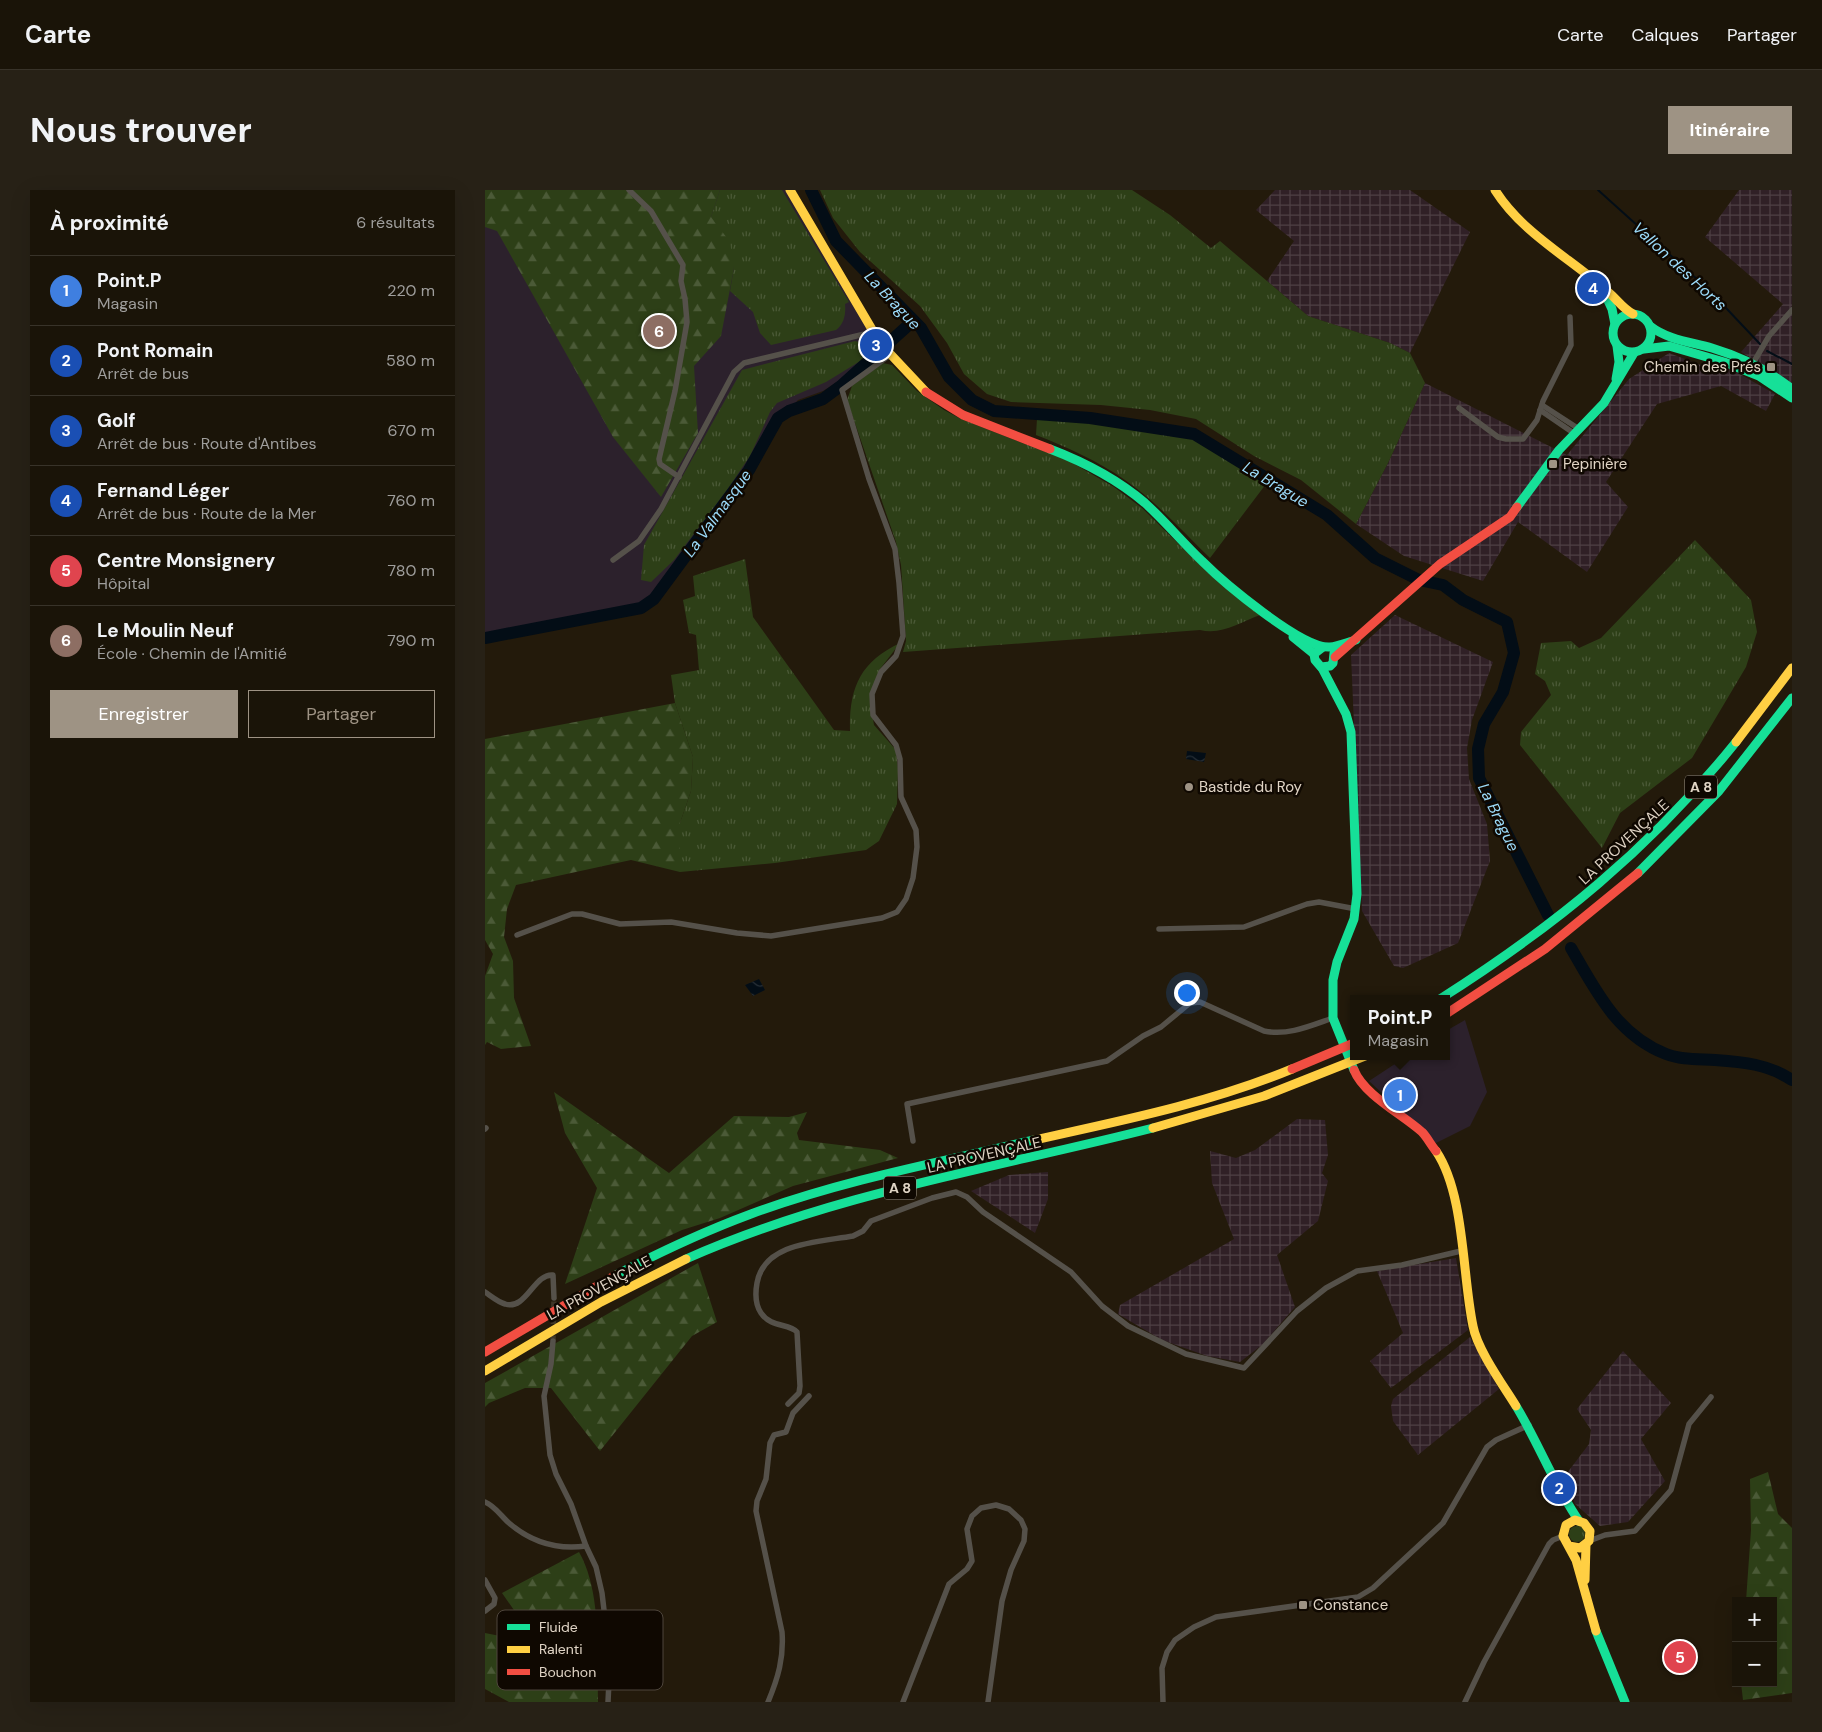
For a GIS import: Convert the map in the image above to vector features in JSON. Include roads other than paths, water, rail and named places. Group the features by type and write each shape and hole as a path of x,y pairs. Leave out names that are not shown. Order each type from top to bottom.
{"main road":[{"path":"790,190 880,343 917,384 954,410 1059,451 1122,485 1146,504 1203,562 1314,654 1316,664 1330,664 1440,564 1510,518 1559,450 1604,403 1635,353"},
{"path":"1495,190 1502,202 1521,222 1609,292 1624,309 1644,318 1650,326 1664,336 1703,346 1779,378 1792,389"},
{"path":"1600,286 1612,308 1615,324 1613,335 1617,346 1619,362 1615,384"},
{"path":"1615,324 1623,316 1633,314"},
{"path":"1644,349 1651,339 1650,326"},
{"path":"1617,346 1628,352 1635,353 1644,349 1669,346 1751,367 1792,398"},
{"path":"1282,626 1306,641 1334,651 1330,664 1335,692 1346,714 1351,732 1357,869 1356,909 1337,962 1331,997 1333,1018 1350,1060"},
{"path":"1314,654 1326,647 1355,640"},
{"name":"LA PROVENÇALE","path":"1446,995 1535,937 1593,891 1685,804 1742,738 1792,668"},
{"name":"LA PROVENÇALE","path":"1450,1012 1545,950 1605,903 1646,866 1709,802 1792,698"},
{"name":"LA PROVENÇALE","path":"485,1352 632,1266 753,1214 862,1181 1193,1102 1272,1077 1350,1045"},
{"path":"1350,1060 1357,1077 1381,1100 1423,1133 1445,1165 1454,1197 1473,1328 1491,1365 1529,1426 1563,1498 1579,1521"},
{"name":"LA PROVENÇALE","path":"485,1370 610,1296 675,1262 738,1236 840,1203 1204,1115 1257,1099 1356,1060"},
{"path":"1563,1498 1566,1525 1563,1536 1576,1560 1597,1634 1625,1702"},
{"path":"1566,1525 1572,1521 1579,1521 1587,1525 1590,1531 1587,1543 1585,1593"},
{"path":"1569,1546 1576,1548 1587,1543"}],"street":[{"path":"629,190 651,211 683,265 681,281 687,314 676,382 659,459 660,464 679,477"},
{"path":"1751,367 1769,336 1792,310"},
{"path":"1459,408 1498,436 1511,440 1523,439 1529,433 1571,345 1570,317"},
{"path":"613,560 639,541 661,509 733,372 744,363 873,332"},
{"path":"517,935 572,914 582,914 620,924 671,922 743,934 771,936 882,918 897,912 906,899 915,866 916,830 901,797 900,759 896,745 873,715 872,694 881,672 896,656 903,636 895,549 869,480 842,390 888,353"},
{"path":"1541,408 1577,432"},
{"path":"1159,929 1244,926 1307,904 1319,902 1356,909"},
{"path":"913,1141 907,1104 1107,1061 1161,1026 1190,1003 1200,1002 1263,1031 1275,1033 1309,1027 1333,1018"},
{"path":"789,1404 799,1393 800,1386 797,1332 794,1329 772,1323 762,1315 756,1303 758,1275 767,1262 785,1248 853,1236 863,1231 871,1221 932,1198 956,1192 967,1197 983,1212 1071,1272 1102,1306 1128,1326 1186,1354 1244,1368 1297,1311 1326,1288 1357,1271 1438,1258 1461,1251"},
{"path":"485,1292 505,1304 513,1305 519,1302 548,1274 553,1275 554,1298"},
{"path":"553,1341 551,1364 544,1396 550,1455 596,1567 604,1610"},
{"path":"768,1702 782,1661 783,1650 782,1632 758,1522 757,1501 766,1480 770,1443 774,1434 786,1432 793,1412 809,1396"},
{"path":"1590,1531 1605,1534 1635,1532 1671,1490 1689,1424 1711,1397"},
{"path":"1163,1702 1162,1668 1167,1652 1183,1633 1217,1617 1358,1597 1373,1588 1443,1522 1487,1447 1496,1440 1529,1426"},
{"path":"485,1502 491,1505 513,1526 546,1545 560,1548 586,1546"},
{"path":"903,1702 949,1584 967,1569 972,1561 967,1529 972,1516 981,1508 996,1506 1009,1509 1021,1520 1025,1529 1024,1541 1011,1570 1003,1601 988,1702"},
{"path":"1587,1543 1605,1534"},
{"path":"1465,1702 1484,1662 1549,1544 1563,1536"},
{"path":"485,1580 495,1598 494,1604 485,1611"}],"water":[{"path":"1187,751 1206,753 1204,762 1186,759"},
{"path":"759,979 765,990 753,996 745,985"}],"waterway":[{"name":"La Brague","path":"811,190 836,241 921,328 949,377 972,400 994,411 1090,418 1194,434 1327,515 1375,558 1419,580 1443,585 1463,600 1507,622 1514,653 1503,692 1484,724 1478,749 1479,778 1548,915"},
{"name":"Vallon des Horts","path":"1598,190 1709,290 1760,344"},
{"name":"La Valmasque","path":"485,638 641,608 654,599 749,470 778,418 789,411 823,399 842,385 913,321"},
{"name":"Vallon des Horts","path":"1767,351 1792,364"},
{"name":"La Brague","path":"1571,948 1609,1010 1634,1035 1649,1046 1678,1057 1735,1062 1764,1067 1792,1080"}],"tunnel":[{"path":"553,1341 554,1298"}],"place":[{"name":"Fernand Léger","path":"1593,288"},
{"name":"Le Moulin Neuf","path":"659,331"},
{"name":"Golf","path":"876,345"},
{"name":"Chemin des Prés","path":"1771,367"},
{"name":"Pepinière","path":"1553,464"},
{"name":"Bastide du Roy","path":"1189,787"},
{"name":"Point.P","path":"1400,1095"},
{"name":"Pont Romain","path":"1559,1488"},
{"name":"Constance","path":"1303,1605"},
{"name":"Centre Monsignery","path":"1680,1657"}]}
